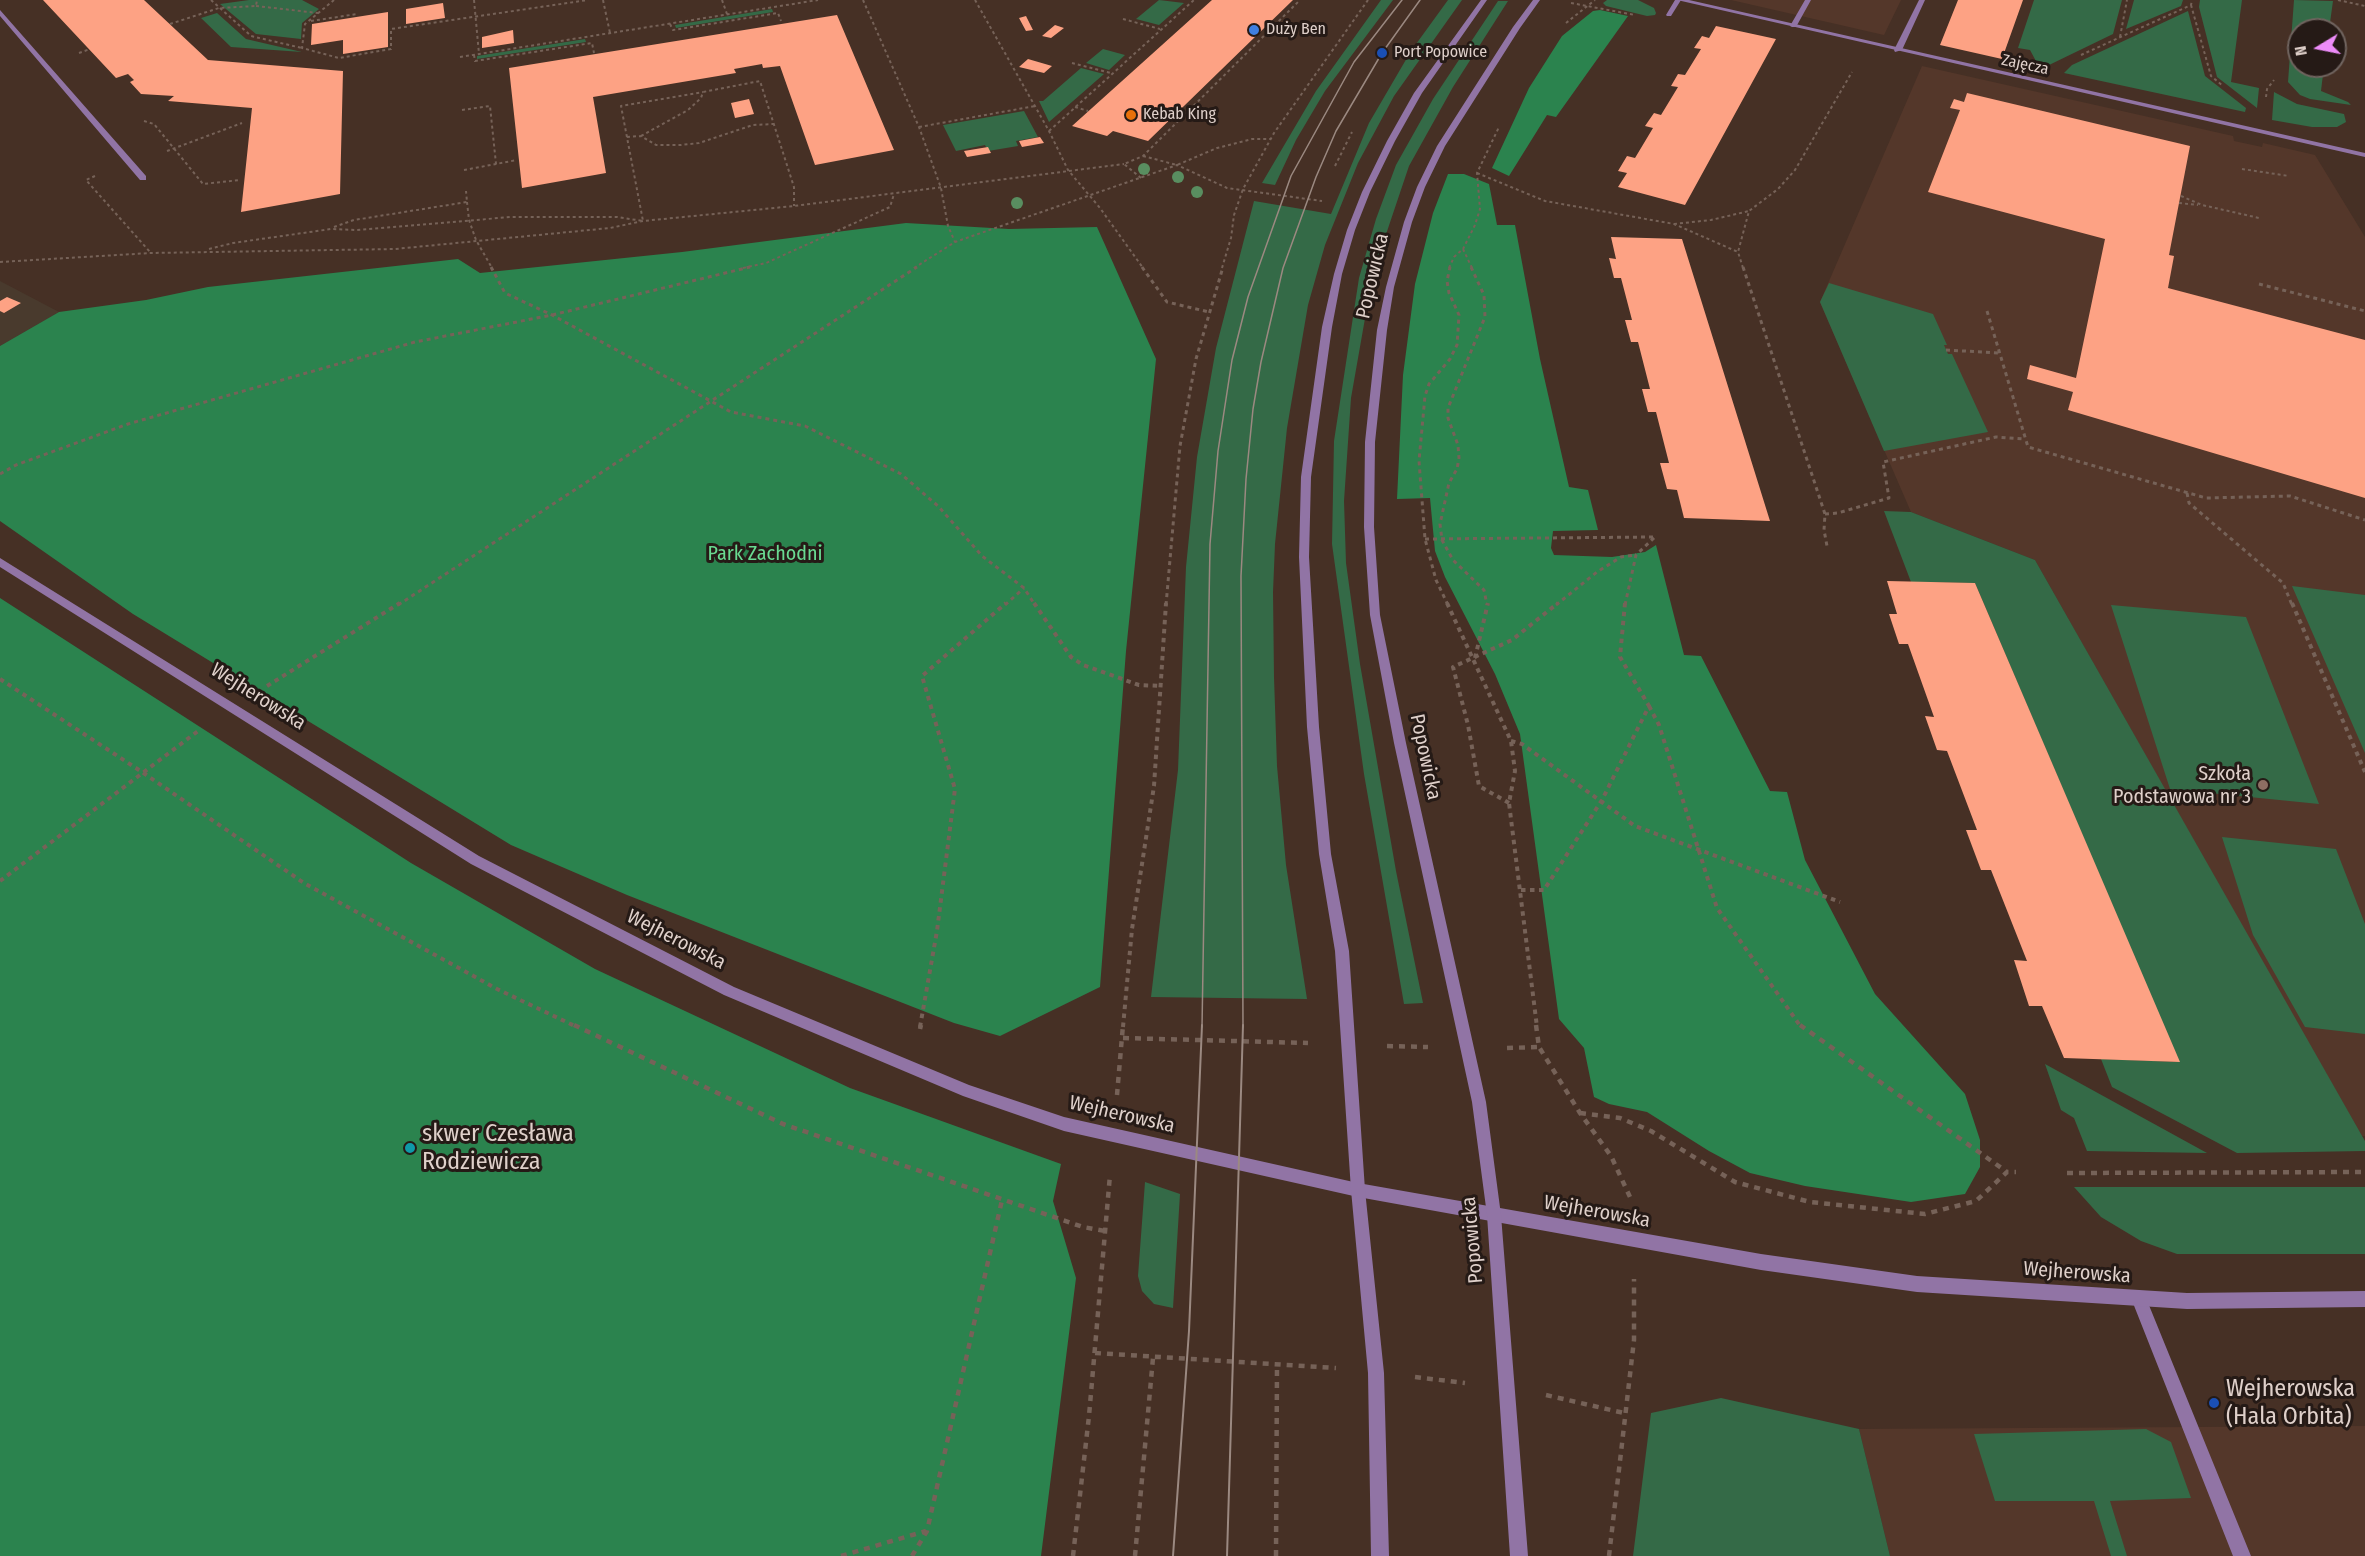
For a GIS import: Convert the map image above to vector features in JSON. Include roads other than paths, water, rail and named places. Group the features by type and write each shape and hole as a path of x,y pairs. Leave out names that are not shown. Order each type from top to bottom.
{"street":[{"name":"Popowicka","path":"1380,1556 1376,1373 1358,1191 1342,951 1325,854 1313,727 1304,557 1306,477 1327,327 1338,274 1351,230 1366,192 1418,93 1484,0"},
{"name":"Popowicka","path":"1519,1556 1494,1215 1479,1102 1400,743 1375,615 1369,527 1370,442 1382,330 1390,287 1408,222 1421,187 1441,146 1504,46 1537,0"},
{"path":"1669,15 1679,0"},
{"name":"Zajęcza","path":"1679,0 2365,155"},
{"path":"1794,26 1808,0"},
{"path":"1899,50 1922,0"},
{"path":"0,12 143,178"},
{"name":"Wejherowska","path":"0,562 233,706 475,860 729,991 914,1070 1064,1124 1358,1191 1761,1262 1917,1284 2187,1301 2365,1299"},
{"path":"2139,1298 2242,1556"}],"tram line":[{"path":"1202,1027 1210,544 1218,451 1232,360 1248,297 1291,176 1354,62 1402,0"},
{"path":"1243,1025 1241,576 1246,479 1253,409 1261,362 1283,268 1316,177 1336,131 1382,53 1420,0"},
{"path":"1173,1556 1189,1331 1202,1025"},
{"path":"1227,1556 1243,1025"}],"place":[{"name":"Duży Ben","path":"1254,30"},
{"name":"Port Popowice","path":"1382,53"},
{"name":"Kebab King","path":"1131,115"},
{"name":"Szkoła Podstawowa nr 3","path":"2263,785"},
{"name":"skwer Czesława Rodziewicza","path":"410,1148"},
{"name":"Wejherowska (Hala Orbita)","path":"2214,1403"}],"park label":[{"name":"Park Zachodni","path":"765,554"}]}
